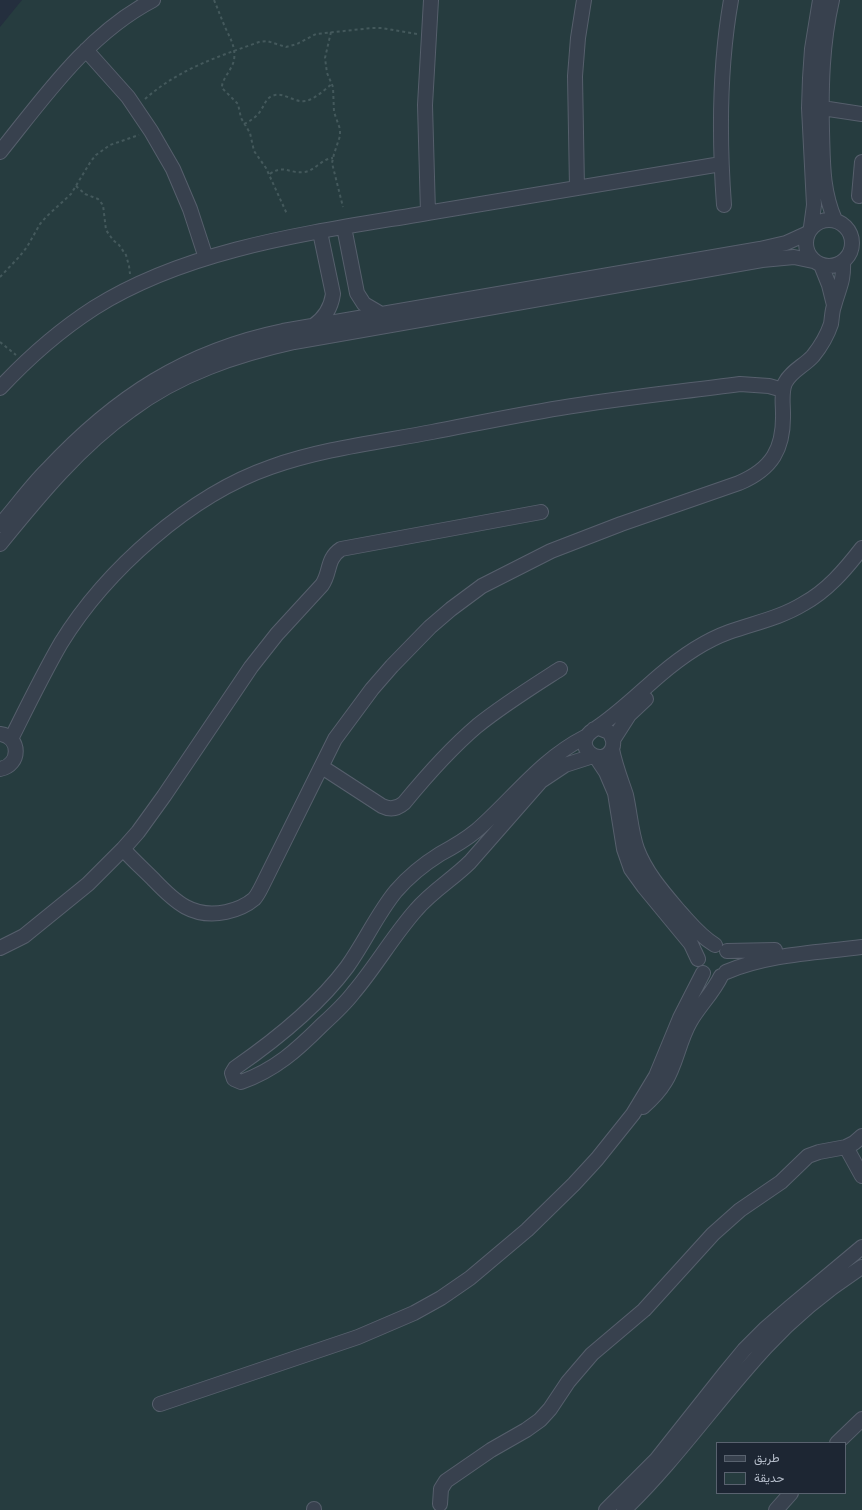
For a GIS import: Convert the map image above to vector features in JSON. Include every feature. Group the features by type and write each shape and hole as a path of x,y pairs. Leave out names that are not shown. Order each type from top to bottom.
{"street":[{"path":"0,152 60,78 86,50 110,29 153,0"},
{"path":"428,213 425,105 431,0"},
{"path":"577,188 575,76 578,38 584,0"},
{"path":"724,206 720,132 727,24 731,0"},
{"path":"820,0 812,49 809,108 814,205 810,230 805,244 806,250 817,263 829,285 834,305"},
{"path":"0,544 57,477 99,435 148,398 166,387 227,360 294,342 767,260 794,257 832,266 843,261 850,251 852,238 846,227 835,220 830,210 824,187 822,108 823,54 832,0"},
{"path":"86,50 136,108 173,169 188,203 206,258"},
{"path":"822,108 862,114"},
{"path":"859,196 862,162"},
{"path":"0,388 24,364 71,324 95,308 130,289 178,268 206,258 248,247 344,227 721,164"},
{"path":"0,525 46,471 68,448 109,411 147,384 188,362 226,346 265,334 760,249 786,243 810,230 822,220 835,220"},
{"path":"344,227 357,292 364,304 381,314"},
{"path":"313,326 325,316 332,302 333,294 320,232"},
{"path":"123,849 172,898 193,910 218,914 236,909 254,898 262,886 335,739 367,695 392,666 430,627 482,586 551,551 621,524 739,483 761,471 769,463 776,454 780,441 783,421 783,390 787,380 792,374 812,358 823,343 831,323 834,305 842,280 843,261"},
{"path":"0,769 7,767 14,759 16,748 5,736 62,642 77,620 108,582 134,555 164,529 206,498 248,475 312,455 560,408 740,384 769,386 783,390"},
{"path":"0,948 19,939 29,932 88,884 108,866 123,849 160,802 251,666 322,585 327,575 330,560 337,552 341,549 541,512"},
{"path":"698,959 690,944 631,869 624,849 614,792 606,772 595,756 590,754 585,746 590,733 666,669 697,648 729,632 785,613 804,604 816,596 834,580 862,548"},
{"path":"160,1404 358,1337 414,1313 441,1298 498,1256 551,1207 597,1159 633,1114 656,1076 669,1060 691,1020 730,964 730,959 721,948 704,938 657,885 643,863 632,833 626,797 615,765 613,745 609,732 599,728 563,749 534,773 476,831 459,844 425,864 411,876 388,902 357,953 333,984 298,1020 235,1068 232,1073 234,1079 241,1082 275,1066 295,1050 325,1022 354,993 415,910 470,862 534,787 541,781 558,769 573,762 595,756 605,756 613,745 623,723 636,707 680,669 694,659 720,645 788,620 804,612 830,595 862,564"},
{"path":"322,767 382,806 392,809 398,808 404,804 438,763 477,726 498,710 560,669"},
{"path":"862,938 789,952 711,977 702,973 698,964 699,954 706,947 758,952 789,952 862,947"},
{"path":"669,1060 680,1018 702,973"},
{"path":"440,1504 441,1490 446,1481 491,1450 526,1430 540,1420 592,1354 644,1310 725,1222 780,1182 808,1156 819,1152 846,1147 862,1136"},
{"path":"846,1147 862,1176"},
{"path":"606,1510 656,1460 724,1373 750,1344 789,1308 862,1247"},
{"path":"624,1510 684,1445 767,1346 784,1329 823,1296 862,1267"},
{"path":"838,1442 862,1419"},
{"path":"776,1510 791,1494"}],"path":[{"path":"214,0 224,26 233,43 234,51 232,66 222,85 224,91 238,104 241,118 250,133 254,151 270,174 288,214"},
{"path":"136,108 158,89 187,70 206,61 263,42 272,43 282,47 292,46 316,34 382,28 428,36"},
{"path":"331,32 325,58 327,73 334,92 334,112 340,129 333,158 333,167 343,207"},
{"path":"244,124 256,116 266,101 273,95 284,95 296,101 306,101 312,99 332,84"},
{"path":"0,277 11,267 27,248 40,224 64,202 91,162 103,149 118,141 151,131"},
{"path":"270,174 274,171 283,169 295,172 305,172 315,168 324,160 333,158"},
{"path":"76,186 84,194 98,199 103,205 106,230 123,250 128,261 130,289"},
{"path":"0,342 14,352 24,364"}],"green space":[{"path":"22,0 862,0 862,1510 0,1510 0,27"}]}
